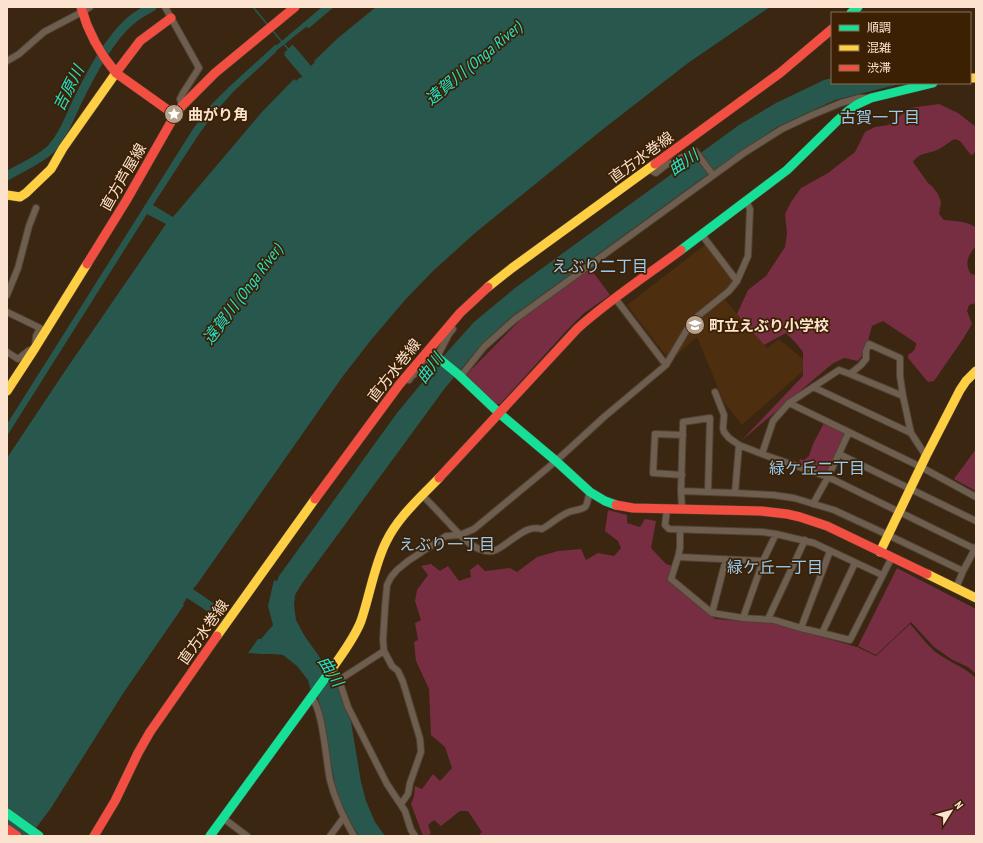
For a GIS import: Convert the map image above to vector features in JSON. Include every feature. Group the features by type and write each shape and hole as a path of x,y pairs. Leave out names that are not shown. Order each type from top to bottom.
{"main road":[{"name":"直方芦屋線","path":"7,391 126,201 175,115 215,73 296,7"},
{"path":"82,10 90,33 99,50 113,70 175,115"},
{"path":"7,195 20,197 51,169 113,70 128,56 140,41 170,17"},
{"name":"直方水巻線","path":"94,836 116,801 138,753 164,710 288,536 399,385 460,313 488,287 512,268 780,73 831,30"},
{"path":"210,836 355,636 366,605 378,562 391,532 404,515 576,329 615,298 702,235 787,170 848,111 858,104 870,98 928,84"},
{"path":"437,357 460,376 499,413 556,460 590,492 605,501 619,506 633,508 764,510 812,519 976,598"},
{"path":"880,552 926,456 960,390 966,381 976,371"},
{"path":"7,813 39,836"},
{"path":"7,829 17,836"}],"street":[{"path":"7,61 19,54 44,32 90,7"},
{"path":"164,7 199,68 180,99 182,106"},
{"path":"460,376 484,347 514,320 744,153 782,129 812,115 841,103 859,98 870,98"},
{"path":"648,169 656,173 666,165 696,151 713,175"},
{"path":"401,804 408,794 410,783 421,752 420,739 403,682 398,670 392,666 384,651 382,640 387,585 391,577 408,561 446,536 460,535 474,529 556,460 604,416 666,365 698,316 728,291 737,281 748,256 750,209 746,201"},
{"path":"7,295 18,268 29,226 36,208"},
{"path":"702,235 737,281"},
{"path":"615,298 666,365"},
{"path":"7,312 40,328 36,336 34,348 18,359 7,352"},
{"path":"399,385 404,386 412,376 437,357 449,334 458,322 460,313"},
{"path":"850,374 866,359 866,351 869,344 900,358 900,376 911,433 926,456"},
{"path":"762,454 773,421 790,403 839,370 903,396"},
{"path":"813,387 911,433"},
{"path":"715,392 724,415 722,428 729,438 739,445 828,477 976,548 956,588"},
{"path":"790,403 921,467 976,497"},
{"path":"682,509 683,422 710,418 708,492"},
{"path":"813,504 828,477 849,432"},
{"path":"682,475 653,473 655,434 683,435"},
{"path":"735,493 739,445"},
{"path":"839,454 976,521"},
{"path":"422,496 460,535 472,545 480,549 494,551 523,532 536,528 542,529 559,516 570,511 584,508 590,492"},
{"path":"681,492 773,494 794,498 834,510 964,571"},
{"path":"667,509 666,525 669,529 762,532 805,540 882,575"},
{"path":"680,530 680,548 671,579 712,613 743,618 774,620 850,640 892,557"},
{"path":"743,618 762,561 776,534"},
{"path":"768,619 805,540"},
{"path":"801,628 830,551"},
{"path":"678,557 762,561"},
{"path":"712,613 726,559"},
{"path":"822,633 855,563"},
{"path":"340,680 384,651"},
{"path":"332,669 340,680 348,707 387,784 405,811 414,836"},
{"path":"312,696 315,701 322,727 330,781 344,817 354,836"},
{"path":"330,836 344,817"},
{"path":"223,818 248,836"}],"shaded area":[{"path":"939,104 958,113 976,127 976,148 974,154 971,155 960,141 955,139 938,150 919,156 913,162 938,194 941,202 939,214 944,220 969,224 976,228 976,246 969,256 967,263 971,274 976,275 976,303 969,305 967,311 972,324 934,381 928,382 908,358 908,355 915,349 916,343 883,321 872,326 865,352 858,361 844,358 832,364 741,441 803,376 803,352 786,333 764,345 737,314 748,290 766,276 785,247 787,234 785,214 791,202 801,188 828,173 855,152 865,132 875,127 888,125 910,108"},
{"name":"町立えぶり小学校","path":"706,244 738,287 725,300 767,348 779,339 810,365 742,425 724,402 697,337 670,361 627,305"},
{"path":"590,268 610,295 583,314 500,404 495,404 465,376 521,319"},
{"path":"824,423 844,432 845,435 827,471 823,473 799,464 800,459 804,460 809,456 813,444"},
{"path":"976,449 976,491 954,479"},
{"path":"608,510 627,515 627,523 640,527 645,519 656,521 651,548 666,564 677,567 673,585 715,619 772,623 857,647 876,656 910,624 933,650 966,670 976,678 976,836 478,836 482,832 468,811 460,811 441,826 434,820 428,825 431,833 428,836 423,836 411,804 415,786 422,789 433,774 440,781 452,768 445,747 431,735 429,689 416,661 414,642 418,640 415,623 421,620 415,601 417,590 428,575 421,566 431,564 440,571 448,566 459,581 471,577 470,570 478,564 485,571 510,568 517,572 537,557 558,551 581,549 586,560 598,553 614,556 621,548 618,541 605,531"},
{"path":"897,568 976,609 976,674 968,667 951,659 934,647 911,622 876,655 858,646"}],"water":[{"name":"遠賀川 (Onga River)","path":"322,7 334,7 309,28 306,27 276,51 234,91 216,111 199,134 153,205 173,217 261,113 294,79 296,81 301,78 302,76 284,55 284,53 292,45 311,66 315,62 314,61 338,38 376,7 770,7 688,63 602,130 475,233 433,271 405,300 343,376 193,589 219,607 222,612 224,611 223,614 221,613 219,617 214,614 213,615 187,598 183,604 184,605 124,692 51,808 30,836 7,836 7,458 166,224 147,214 7,436 7,424 193,129 210,106 275,45 277,45"},
{"path":"831,78 831,84 900,84 835,100 777,127 708,174 510,318 482,344 445,388 295,595 294,605 296,620 304,635 337,680 351,722 361,782 366,801 375,822 385,836 359,836 337,794 326,729 318,698 310,688 308,680 297,666 283,655 248,653 258,639 261,639 273,625 268,606 274,580 277,581 279,576 397,413 474,322 515,288 739,125 776,103 824,80"}],"waterway":[{"name":"吉原川","path":"7,176 51,149 62,133 99,60 113,39 129,22 152,7"},
{"path":"253,7 267,24"},
{"path":"272,30 289,50"}],"traffic: fast":[{"path":"852,12 858,7"},
{"path":"681,250 787,170 837,121 858,104 871,98 929,84"},
{"path":"437,357 590,492 605,501 616,505"},
{"path":"210,836 331,670"},
{"path":"7,813 39,836"}],"traffic: slow":[{"path":"7,195 20,197 51,169 63,148 118,70"},
{"path":"971,78 976,78"},
{"path":"488,287 655,164"},
{"path":"7,391 87,264"},
{"path":"880,552 926,456 960,390 966,381 976,371"},
{"path":"331,670 348,646 358,628 378,561 391,533 410,508 439,478"},
{"path":"217,636 315,499"},
{"path":"927,574 976,598"}],"traffic: jam":[{"path":"81,7 95,42 116,73 175,115"},
{"path":"87,264 126,201 175,115 182,106 215,73 295,7"},
{"path":"118,70 140,41 171,18"},
{"path":"655,164 780,73 831,30"},
{"path":"439,478 577,329 615,298 681,250"},
{"path":"315,499 399,385 460,313 488,287"},
{"path":"616,505 633,508 761,511 787,514 827,526 927,574"},
{"path":"94,836 115,801 138,753 150,732 217,636"},
{"path":"7,829 17,836"}],"place":[{"name":"曲がり角","path":"174,114"},
{"name":"町立えぶり小学校","path":"695,325"}],"district":[{"name":"古賀一丁目","path":"880,117"},
{"name":"えぶり二丁目","path":"600,266"},
{"name":"緑ケ丘二丁目","path":"817,468"},
{"name":"えぶり一丁目","path":"447,544"},
{"name":"緑ケ丘一丁目","path":"775,567"}],"water label":[{"name":"曲川","path":"683,162"},
{"name":"曲川","path":"429,368"},
{"name":"曲川","path":"331,671"}]}
